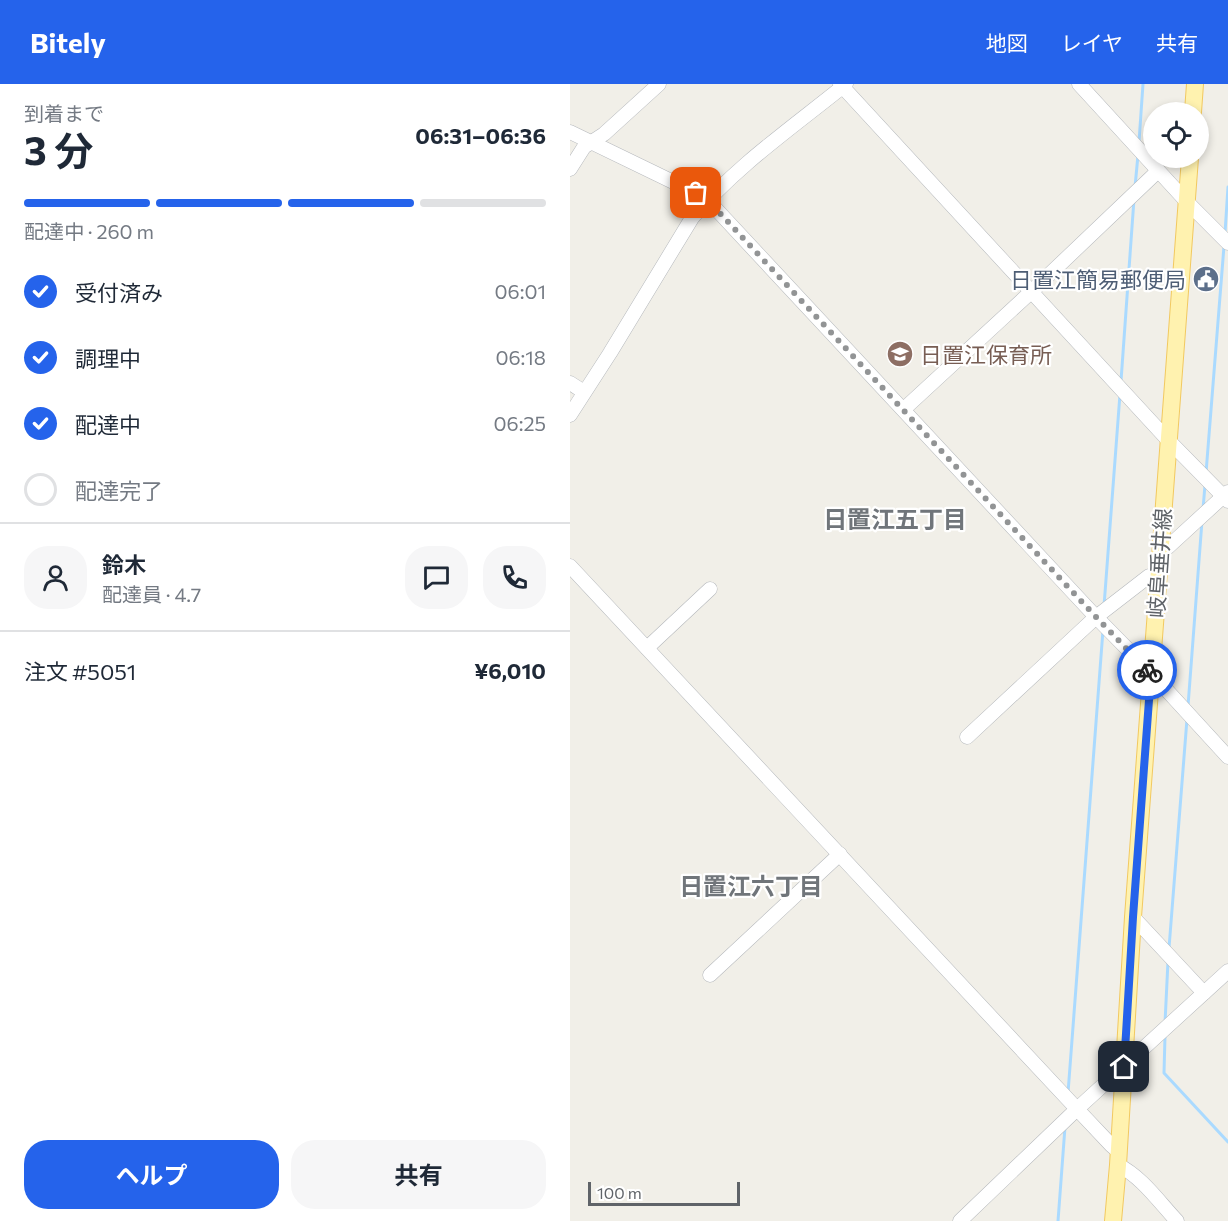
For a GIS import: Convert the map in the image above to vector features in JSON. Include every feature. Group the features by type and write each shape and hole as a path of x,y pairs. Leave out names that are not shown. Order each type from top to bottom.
{"main road":[{"path":"1194,102 1195,84"},
{"name":"岐阜垂井線","path":"1113,1221 1119,1158 1133,917 1189,168"}],"street":[{"path":"570,169 584,147 604,134 660,84"},
{"path":"1079,84 1186,202 1227,240"},
{"path":"570,415 692,218 730,178 843,85 1168,440 1227,496 1168,547 1160,551"},
{"path":"570,132 696,193 716,209 1228,757"},
{"path":"904,409 1158,171"},
{"path":"570,383 584,392"},
{"path":"570,566 1111,1145 1128,1170 1177,1221"},
{"path":"967,737 1096,617 1149,576 1159,574"},
{"path":"647,648 711,589"},
{"path":"710,975 840,854"},
{"path":"1133,917 1204,993"},
{"path":"960,1221 1077,1109 1228,971"}],"waterway":[{"path":"1139,142 1143,84"},
{"path":"1135,187 1138,155"},
{"path":"1225,233 1228,187"},
{"path":"1121,381 1134,199"},
{"path":"1206,473 1224,246"},
{"path":"1104,606 1120,394"},
{"path":"1203,509 1205,485"},
{"path":"1188,706 1202,521"},
{"path":"1068,1093 1103,630"},
{"path":"1169,948 1187,719"},
{"path":"1165,1023 1168,961"},
{"path":"1165,1036 1164,1073 1228,1142"},
{"path":"1058,1221 1065,1127"}],"way so far":[{"path":"696,193 716,209 1147,670"}],"place":[{"name":"日置江簡易郵便局","path":"1206,279"},
{"name":"日置江保育所","path":"900,354"}],"district":[{"name":"日置江五丁目","path":"895,518"},
{"name":"日置江六丁目","path":"751,885"}],"route":[{"path":"1124,1067 1151,673 1147,670"}]}
